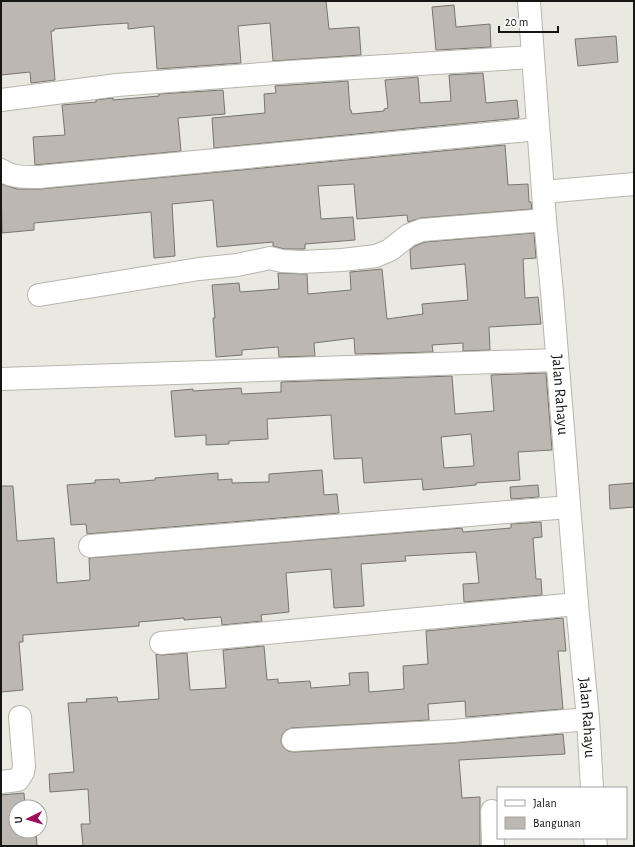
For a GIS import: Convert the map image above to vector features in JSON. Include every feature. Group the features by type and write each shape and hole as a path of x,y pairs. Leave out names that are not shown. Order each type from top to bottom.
{"street":[{"name":"Jalan Rahayu","path":"529,1 545,220 588,719 592,787"},
{"path":"1,100 117,85 289,72 532,57"},
{"path":"1,170 12,175 39,177 538,129"},
{"path":"543,192 634,184"},
{"path":"39,295 199,269 237,265 270,258 282,261 301,262 342,260 376,256 390,250 409,235 422,230 545,220"},
{"path":"1,379 557,360"},
{"path":"90,546 569,507"},
{"path":"161,642 577,604"},
{"path":"1,782 18,780 24,772 20,717"},
{"path":"293,740 452,731 588,719"},
{"path":"492,811 493,846"}],"building":[{"path":"1,1 326,1 329,29 359,27 361,55 273,61 270,23 238,26 241,63 157,69 154,26 128,29 128,23 99,25 54,29 54,31 51,31 55,80 31,83 30,72 1,75"},
{"path":"454,5 456,27 490,24 491,47 436,50 432,7"},
{"path":"616,36 618,62 578,66 575,39"},
{"path":"483,73 486,103 517,100 519,118 214,148 212,118 265,113 264,94 276,93 275,86 348,81 350,110 352,114 384,111 384,109 388,108 385,80 418,77 420,103 451,101 449,75"},
{"path":"223,90 225,114 178,118 181,151 35,165 33,137 65,135 62,105 96,102 96,100 113,98 113,100 159,96 159,94"},
{"path":"505,145 508,185 528,184 529,202 531,202 532,209 421,218 408,222 407,215 357,219 354,184 318,186 321,219 353,217 355,240 305,244 305,249 284,249 273,246 273,242 217,247 213,200 172,204 175,256 154,258 151,212 34,223 34,230 2,233 1,184 17,189 40,189"},
{"path":"534,233 536,258 523,259 525,298 538,297 541,324 489,327 490,350 463,351 463,343 432,345 433,352 355,354 354,338 314,343 315,356 279,357 278,347 242,350 242,355 216,357 212,285 239,283 240,292 279,289 278,273 307,274 308,294 351,290 350,272 382,269 387,319 423,314 422,304 468,300 465,264 411,269 410,250 415,246 425,242"},
{"path":"546,373 552,450 518,452 520,480 476,483 476,485 423,490 422,479 364,483 362,458 334,459 331,415 267,419 268,439 229,441 229,444 206,445 206,435 175,437 171,391 241,388 242,394 281,392 281,382 452,376 455,414 494,411 491,375","holes":["471,434 474,466 444,468 441,437"]},
{"path":"322,470 324,495 337,494 339,513 87,534 86,524 71,525 67,485 95,483 95,480 119,479 120,483 155,480 155,478 218,473 218,480 232,479 232,483 269,482 269,474"},
{"path":"634,483 634,507 610,509 609,485"},
{"path":"538,485 539,497 511,499 510,487"},
{"path":"1,486 13,486 17,541 54,538 57,583 90,580 89,558 462,528 463,532 511,528 511,524 541,522 542,537 533,538 536,579 541,579 542,595 464,602 463,584 479,583 476,552 405,556 406,561 361,564 364,606 334,608 331,569 286,573 289,612 261,615 262,621 222,625 221,617 184,620 184,618 139,622 139,626 23,635 23,642 19,642 23,690 1,692"},
{"path":"563,618 566,651 558,651 563,709 466,717 465,701 428,704 429,720 292,728 286,730 282,735 281,741 283,747 288,751 294,752 454,743 563,734 565,754 459,760 462,798 480,797 480,846 83,846 81,824 90,824 88,789 50,792 49,774 74,772 68,703 87,702 86,699 117,697 118,702 159,699 156,654 187,653 190,690 226,688 223,650 264,646 267,680 278,679 278,683 310,681 311,688 350,685 349,673 368,672 369,692 404,689 403,666 428,664 426,631"},
{"path":"24,793 24,799 8,799 8,839 37,839 37,846 1,846 1,795"}]}
